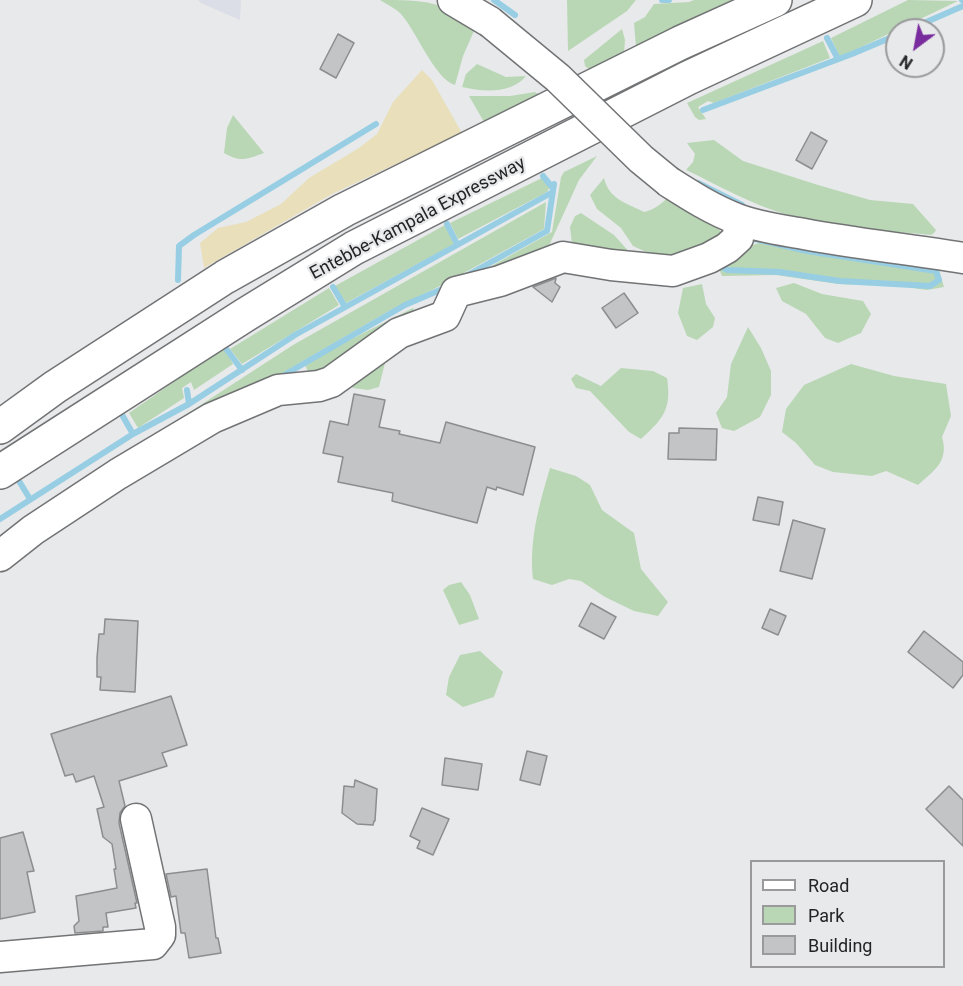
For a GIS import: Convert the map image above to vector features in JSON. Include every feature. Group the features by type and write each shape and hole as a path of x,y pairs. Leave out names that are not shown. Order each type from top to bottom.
{"highway":[{"path":"0,427 55,387 225,277 344,210 658,54 775,0"},
{"name":"Entebbe-Kampala Expressway","path":"0,472 235,321 354,248 688,78 855,0"}],"street":[{"path":"453,0 490,22 558,78 641,159 669,182 697,199 739,220 785,231 963,258"},
{"path":"0,556 33,530 118,474 212,418 278,390 319,386 331,382 399,333 445,316 453,296 459,291 500,281 563,257 611,265 673,271 698,263 727,248 738,238 739,220"},
{"path":"0,957 153,944 158,940 160,927 136,819"}],"shaded area":[{"path":"198,0 241,0 240,20 201,3"}],"green space":[{"path":"380,0 409,0 433,4 455,13 474,31 463,56 455,85 440,74 400,13"},
{"path":"567,0 636,0 627,11 568,51"},
{"path":"694,0 732,0 636,47 634,23 645,17 654,4"},
{"path":"908,0 958,1 922,18 885,18 885,36 840,57 831,38"},
{"path":"622,29 625,40 624,53 590,70 585,66 584,60"},
{"path":"823,41 830,58 714,103 708,101 698,107 706,119 699,120 695,117 687,103"},
{"path":"477,64 506,77 526,76 520,82 505,89 479,90 462,87 466,74"},
{"path":"535,92 540,95 484,122 469,96 510,96"},
{"path":"233,115 264,153 244,159 224,153 227,128"},
{"path":"714,140 743,161 870,200 913,204 936,230 931,235 841,226 805,220 762,206 686,170 693,162 695,154 687,143"},
{"path":"597,156 579,180 542,261 454,287 552,232 561,177 564,172"},
{"path":"542,178 550,187 547,192 458,239 450,223"},
{"path":"604,178 614,196 644,212 657,207 674,192 716,225 725,238 671,263 633,246 621,228 597,209 590,195"},
{"path":"546,202 544,229 442,285 389,311 255,389 142,443 293,345"},
{"path":"581,213 614,235 632,255 572,244 570,227 575,216"},
{"path":"445,225 454,244 346,303 335,286"},
{"path":"766,242 837,257 938,267 944,287 927,290 898,286 838,284 776,275 722,276 719,269 728,259 740,251"},
{"path":"794,283 822,294 863,301 871,314 861,333 838,343 825,338 806,314 782,301 776,288"},
{"path":"702,284 706,304 715,318 713,327 697,340 687,336 678,313 683,288"},
{"path":"329,288 339,305 242,364 230,349"},
{"path":"413,308 421,325 401,341 385,363 379,387 368,390 353,388 337,370 310,375 304,363"},
{"path":"748,327 771,371 771,395 760,417 734,431 722,428 716,413 727,397 731,364"},
{"path":"224,347 233,364 194,390 191,382 182,388 184,398 138,428 129,413"},
{"path":"851,364 894,376 946,384 951,416 942,437 944,453 935,470 918,485 886,471 872,476 833,472 815,465 796,443 782,432 786,409 804,385"},
{"path":"621,368 653,371 667,378 667,406 660,419 641,439 629,432 590,391 576,388 571,379 576,374 601,386"},
{"path":"550,468 576,476 590,485 602,510 634,533 641,569 668,602 658,616 634,611 605,597 581,581 569,579 552,585 533,579 534,536"},
{"path":"461,582 470,595 479,619 459,625 443,590 449,585"},
{"path":"480,651 503,672 494,697 463,707 446,695 449,677 460,655"}],"sand":[{"path":"422,70 432,80 462,133 332,194 204,268 200,243 218,228 246,222 281,204 309,178 359,148 377,134 393,102"}],"building":[{"path":"338,34 354,43 336,78 320,69"},
{"path":"811,132 827,141 812,169 796,160"},
{"path":"556,278 555,283 560,287 552,302 533,287"},
{"path":"624,293 638,313 616,328 602,308"},
{"path":"354,394 385,400 379,427 400,431 399,434 440,443 446,422 535,447 523,495 497,487 496,490 487,487 477,523 392,501 393,493 338,482 343,457 323,453 330,421 348,425"},
{"path":"679,428 717,429 716,460 668,459 669,433 679,433"},
{"path":"758,497 783,502 779,525 753,520"},
{"path":"793,520 825,529 812,579 780,571"},
{"path":"591,603 616,617 604,639 579,626"},
{"path":"770,609 786,616 778,635 762,628"},
{"path":"105,619 138,621 135,692 100,690 101,677 97,677 97,658 99,634 104,634"},
{"path":"924,631 963,662 963,675 953,688 908,652"},
{"path":"171,696 187,745 162,753 167,766 119,781 125,806 120,813 119,823 137,903 135,903 136,908 106,913 108,927 103,927 103,931 75,933 74,926 79,921 76,896 117,888 114,869 116,869 112,844 103,837 97,809 104,807 94,776 76,782 73,774 65,776 51,734"},
{"path":"527,751 547,756 540,785 520,780"},
{"path":"445,758 482,764 478,790 442,785"},
{"path":"355,780 377,789 373,825 357,824 342,813 344,786 354,787"},
{"path":"949,786 963,800 963,846 926,809"},
{"path":"422,808 449,819 433,855 417,848 420,841 410,836"},
{"path":"23,832 34,871 27,872 35,912 0,919 0,838"},
{"path":"207,869 216,938 218,938 221,953 189,958 185,933 181,933 176,896 171,897 166,874"}],"waterway":[{"path":"494,0 515,15"},
{"path":"662,0 669,0"},
{"path":"936,18 963,6"},
{"path":"827,38 838,59"},
{"path":"703,110 885,40"},
{"path":"178,280 179,246 376,124"},
{"path":"543,176 552,187"},
{"path":"698,183 742,205"},
{"path":"466,276 547,231 554,184"},
{"path":"0,519 133,434 189,404 295,335 551,193"},
{"path":"447,224 457,244"},
{"path":"755,239 807,251 936,271 939,280 930,286 840,281 779,272 727,270 717,264 755,239"},
{"path":"333,287 345,307"},
{"path":"279,378 405,305 447,287"},
{"path":"227,350 242,370"},
{"path":"187,390 189,404"},
{"path":"121,413 133,434"},
{"path":"19,481 30,499"}]}
